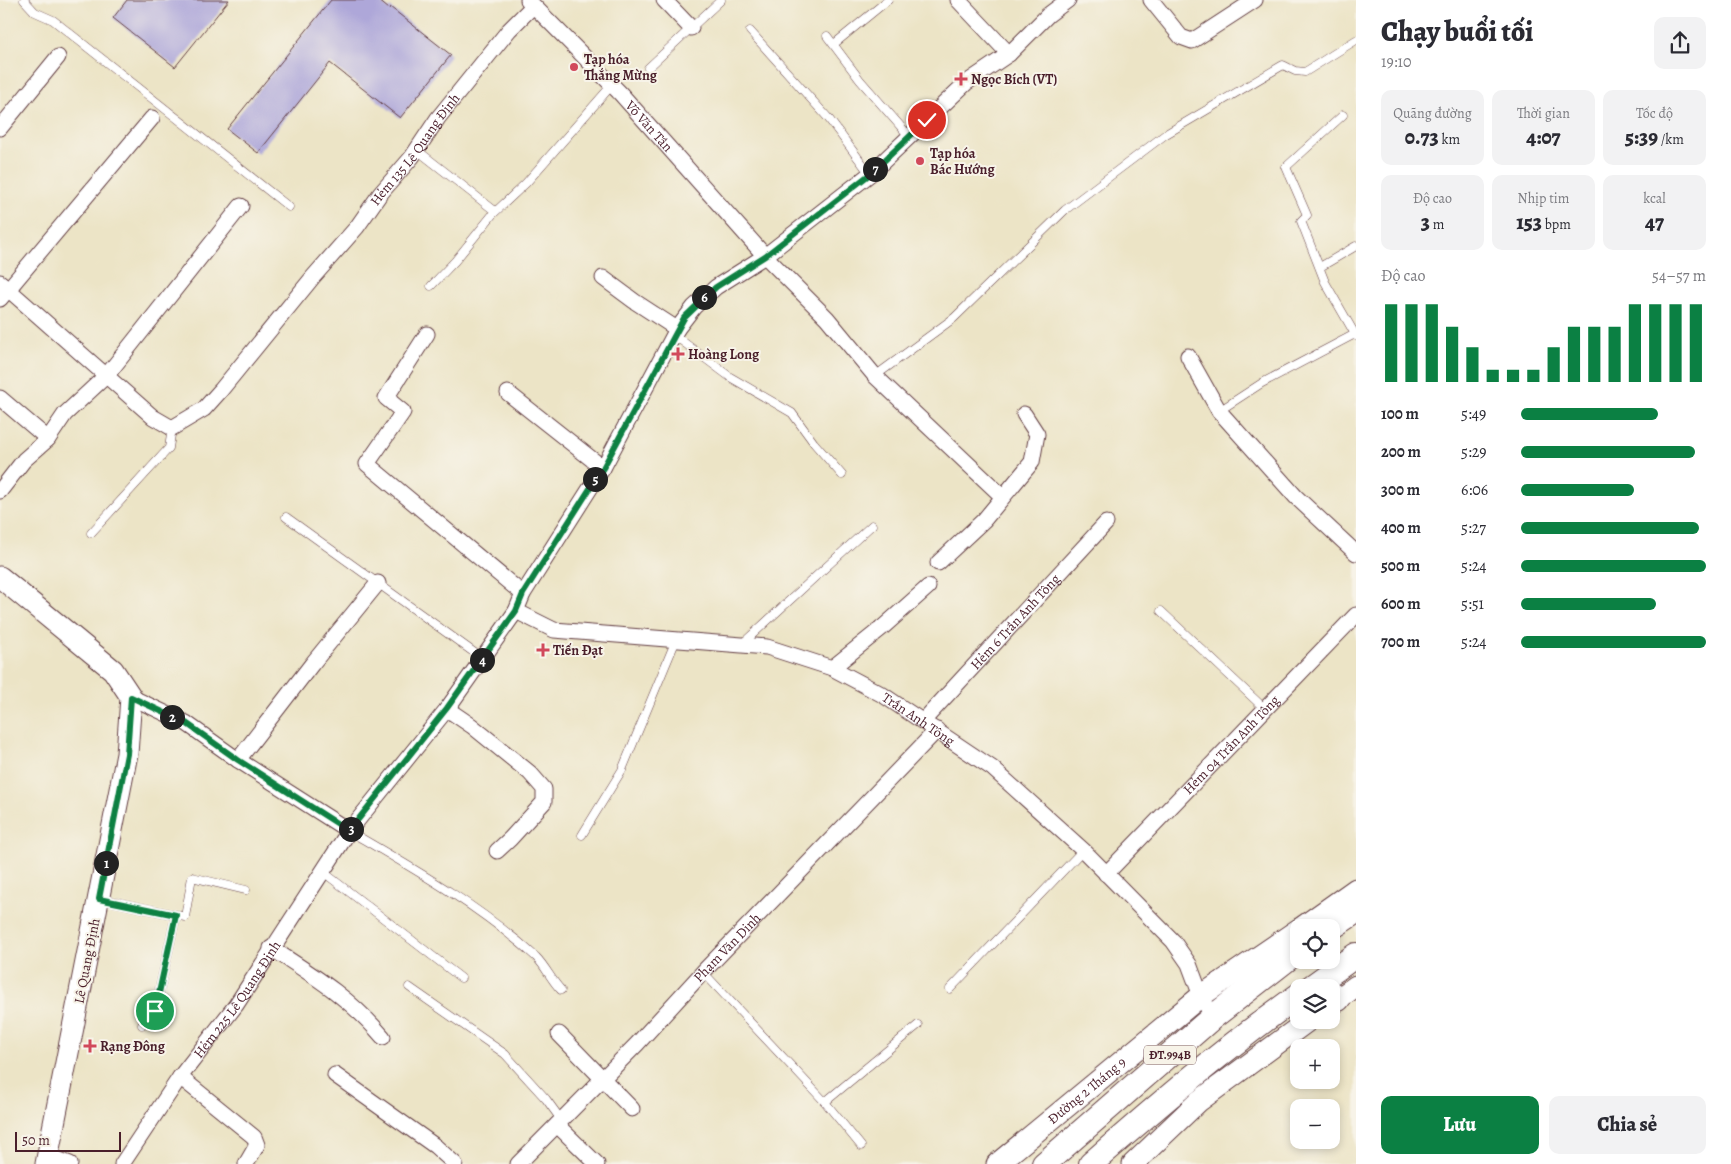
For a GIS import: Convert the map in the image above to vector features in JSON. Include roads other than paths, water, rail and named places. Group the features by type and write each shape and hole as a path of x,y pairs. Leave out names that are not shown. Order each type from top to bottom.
{"main road":[{"path":"0,577 113,670 131,697"},
{"name":"Lê Quang Định","path":"48,1160 127,754 131,697"},
{"name":"Đường 2 Tháng 9","path":"1318,919 1356,889"},
{"path":"1340,922 1356,911"},
{"name":"Đường 2 Tháng 9","path":"997,1164 1201,996 1290,940"},
{"name":"Đường 2 Tháng 9","path":"1044,1164 1213,1018 1290,943"},
{"path":"1339,979 1356,955"},
{"name":"ĐT.994B","path":"1091,1164 1157,1105 1257,1024 1290,1001"},
{"path":"1132,1164 1200,1101 1297,1029"}],"street":[{"path":"664,0 691,28"},
{"path":"958,0 1009,54"},
{"name":"Hẻm 225 Lê Quang Định","path":"122,1164 180,1077 236,1005 271,948 349,831 447,708 516,611 523,594 603,468 675,332 701,300 716,287 765,256 870,174 966,83 1009,54 1048,15 1068,0"},
{"path":"1151,0 1182,38 1192,40 1255,0"},
{"name":"Võ Văn Tần","path":"530,3 612,85 765,256 827,318 875,376 1002,496"},
{"name":"Hẻm 135 Lê Quang Định","path":"172,428 204,409 299,296 417,150 438,118 530,3"},
{"path":"0,128 58,57"},
{"path":"152,118 3,290 107,376 153,417 172,428"},
{"path":"0,491 24,460 48,439 65,414 107,376 241,206"},
{"path":"602,278 675,332"},
{"path":"427,334 386,398 403,412 367,464 523,594"},
{"path":"1188,356 1219,411 1296,497 1356,553"},
{"path":"508,393 603,468"},
{"path":"0,398 48,439"},
{"path":"938,563 984,520 1032,462 1036,450 1037,434 1024,414"},
{"name":"Hẻm 6 Trần Anh Tông","path":"924,720 1106,524"},
{"path":"238,760 312,664 378,583"},
{"path":"832,668 883,627 928,587"},
{"name":"Trần Anh Tông","path":"516,611 554,630 768,647 832,668 883,695 924,720 992,768 1083,850 1173,941 1189,964 1201,996 1213,1018"},
{"name":"Hẻm 04 Trần Anh Tông","path":"1106,874 1356,614"},
{"path":"131,697 186,723 238,760 349,831"},
{"path":"447,708 530,773 544,789 544,802 510,840 496,851"},
{"name":"Phạm Văn Dinh","path":"518,1164 603,1079 703,972 937,730"},
{"path":"271,948 338,992 367,1018 383,1037"},
{"path":"560,1034 632,1109"},
{"path":"335,1075 435,1146 455,1164"},
{"path":"180,1077 254,1137 257,1145 246,1164"},
{"path":"559,1123 597,1164"},
{"path":"48,1160 70,1164"}],"lane":[{"path":"24,0 35,12 53,20 289,207"},
{"path":"648,68 720,0"},
{"path":"834,44 888,0"},
{"path":"750,31 829,119 870,174"},
{"path":"827,36 860,80 909,136"},
{"path":"875,376 954,318 1065,210 1166,134 1283,65 1295,71 1305,72 1356,40"},
{"path":"430,286 455,261 495,212 526,183 612,85"},
{"path":"1219,411 1262,383 1355,335 1325,282 1301,221 1307,216 1286,166 1343,115"},
{"path":"417,150 495,212"},
{"path":"1320,267 1356,246"},
{"path":"675,332 730,377 792,413 814,443 842,475"},
{"path":"91,533 169,448 172,428"},
{"path":"286,517 483,659"},
{"path":"742,644 872,525"},
{"path":"1161,611 1265,709"},
{"path":"582,835 622,770 676,640"},
{"path":"349,831 435,881 498,926 536,958 561,990"},
{"path":"950,989 1083,850"},
{"path":"322,871 461,978"},
{"path":"99,899 185,917 192,877 246,890"},
{"path":"142,1024 155,1011 176,915"},
{"path":"703,972 825,1102 861,1146"},
{"path":"409,987 505,1054 546,1099 559,1123"},
{"path":"825,1102 918,1025"}],"place":[{"name":"Tạp hóa Thắng Mừng","path":"574,67"},
{"name":"Ngọc Bích (VT)","path":"961,79"},
{"name":"Tạp hóa Bác Hướng","path":"920,161"},
{"name":"Hoàng Long","path":"678,354"},
{"name":"Tiến Đạt","path":"543,650"},
{"name":"Rạng Đông","path":"90,1046"}]}
